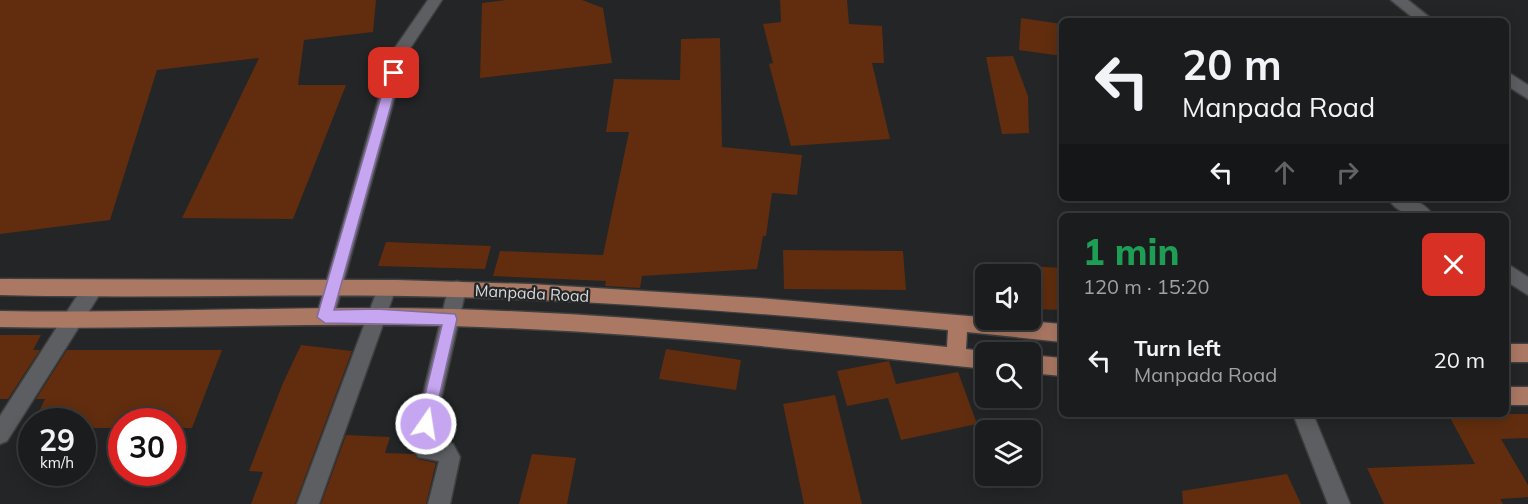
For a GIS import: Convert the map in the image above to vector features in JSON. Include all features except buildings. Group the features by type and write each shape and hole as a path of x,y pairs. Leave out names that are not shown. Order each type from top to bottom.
{"main road":[{"name":"Manpada Road","path":"0,287 91,291 333,288 458,290 686,302 1059,333"},
{"path":"679,328 686,302"},
{"path":"778,339 779,309"},
{"name":"Manpada Road","path":"0,319 72,321 377,315 679,328 975,359"},
{"path":"956,357 958,323"},
{"path":"1509,353 1528,353"},
{"path":"1041,365 1059,367"},
{"path":"1509,396 1528,396"}],"street":[{"path":"325,317 400,52 435,0"},
{"path":"1398,0 1423,18"},
{"path":"1509,79 1528,93"},
{"path":"1402,201 1420,213"},
{"path":"1509,273 1528,287"},
{"path":"308,504 387,288"},
{"path":"439,504 449,453 422,449 421,446 458,290"},
{"path":"0,434 91,291"},
{"path":"1304,417 1339,504"}],"route":[{"path":"394,73 325,317 377,315 450,319 426,424"}]}
